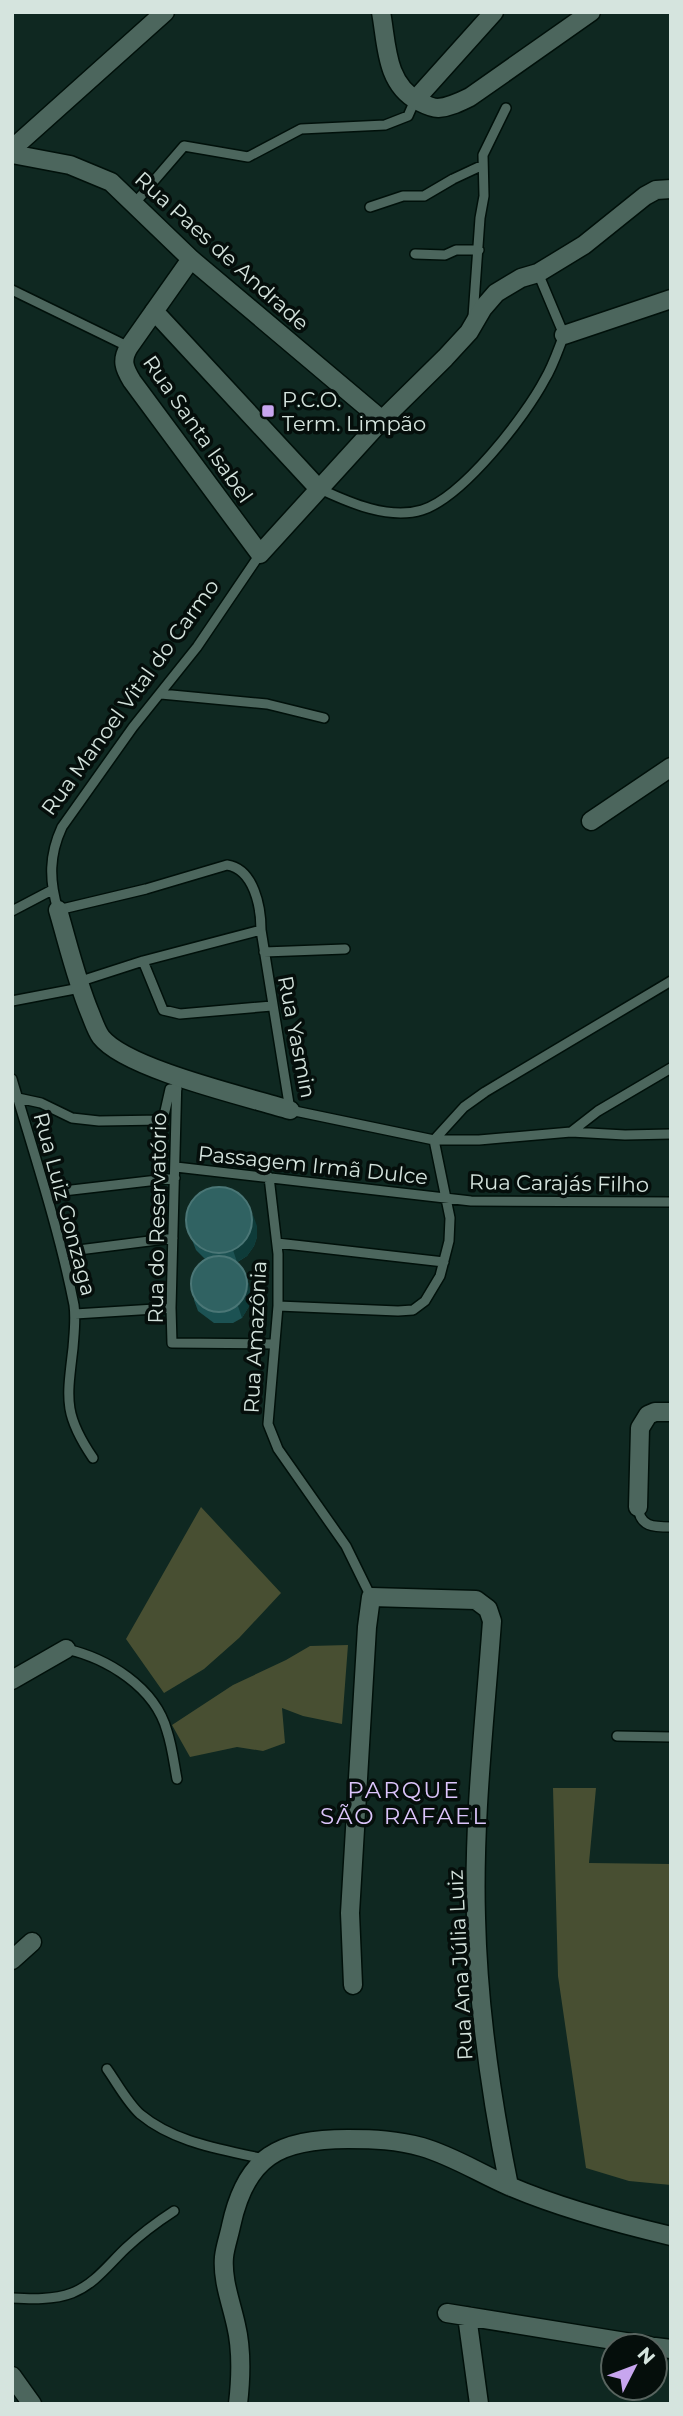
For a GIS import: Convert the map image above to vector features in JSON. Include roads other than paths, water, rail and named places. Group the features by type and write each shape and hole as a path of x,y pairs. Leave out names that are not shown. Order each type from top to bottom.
{"street":[{"path":"12,149 165,12"},
{"path":"381,12 394,76 415,100 436,108 470,97 591,12"},
{"path":"415,100 494,12"},
{"name":"Rua Paes de Andrade","path":"12,154 70,165 111,181 191,258 383,420"},
{"path":"260,554 383,420 446,358 483,308 506,285 538,273 584,245 645,196 656,190 671,189"},
{"name":"Rua Santa Isabel","path":"191,258 123,356 124,365 132,381 260,554"},
{"path":"564,335 671,299"},
{"path":"154,311 319,489"},
{"path":"591,821 671,767"},
{"name":"Rua Manoel Vital do Carmo","path":"58,910 79,985 100,1036 113,1049 177,1082 290,1110"},
{"path":"638,1507 640,1428 648,1415 671,1412"},
{"path":"353,1985 350,1913 371,1597"},
{"name":"Rua Ana Júlia Luiz","path":"371,1597 476,1601 490,1614 480,1772 475,1918 486,2057 494,2115 509,2186"},
{"path":"12,1680 66,1649"},
{"path":"12,1960 32,1942"},
{"path":"238,2404 237,2326 225,2280 224,2257 242,2189 264,2159 282,2149 338,2139 390,2139 449,2157 509,2186 570,2208 671,2236"},
{"path":"447,2313 599,2337"},
{"path":"467,2316 479,2404"},
{"path":"12,2376 32,2404"}],"lane":[{"path":"134,204 184,146 248,157 301,129 385,125 408,116 415,100"},
{"path":"473,325 480,218 484,196 483,155 506,108"},
{"path":"370,207 403,195 424,196 483,165"},
{"path":"415,254 446,255 456,250 479,250"},
{"path":"319,489 363,507 403,513 422,510 442,501 473,473 529,407 547,378 564,335 538,273"},
{"path":"12,290 129,347"},
{"name":"Rua Manoel Vital do Carmo","path":"58,910 52,890 51,858 62,827 108,761 197,647 260,554"},
{"path":"161,694 267,705 324,718"},
{"name":"Rua Yasmin","path":"58,910 136,891 227,864 244,871 261,913 264,952 290,1110 434,1140 478,1140 571,1132 671,1134"},
{"path":"12,911 52,890"},
{"path":"12,1001 79,985 144,961 261,930"},
{"path":"264,952 345,949"},
{"path":"144,961 163,1010 180,1014 272,1006"},
{"path":"278,1306 398,1311 419,1307 432,1293 440,1276 449,1241 447,1197 434,1140 464,1107 485,1092 671,981"},
{"path":"571,1132 610,1104 671,1068"},
{"name":"Rua Luiz Gonzaga","path":"12,1079 63,1252 75,1314 68,1408 77,1435 93,1458"},
{"path":"18,1098 41,1102 72,1118 99,1121 163,1120 170,1088 177,1082"},
{"name":"Rua do Reservatório","path":"177,1082 172,1343 273,1344"},
{"name":"Passagem Irmã Dulce","path":"176,1167 447,1197"},
{"name":"Rua Amazônia","path":"269,1177 277,1243 278,1306 268,1424 278,1449 346,1546 371,1597"},
{"path":"46,1193 175,1178"},
{"name":"Rua Carajás Filho","path":"447,1197 471,1201 671,1202"},
{"path":"63,1252 173,1238"},
{"path":"277,1243 444,1262"},
{"path":"75,1314 171,1308"},
{"path":"638,1507 639,1517 644,1523 649,1526 671,1527"},
{"path":"66,1649 86,1654 116,1669 155,1704 167,1729 177,1779"},
{"path":"617,1736 671,1737"},
{"path":"107,2069 138,2112 162,2130 201,2145 264,2159"},
{"path":"12,2298 37,2299 71,2294 95,2280 145,2232 174,2211"}],"place":[{"name":"P.C.O. Term. Limpão","path":"268,411"}],"district":[{"name":"PARQUE SÃO RAFAEL","path":"404,1803"}]}
